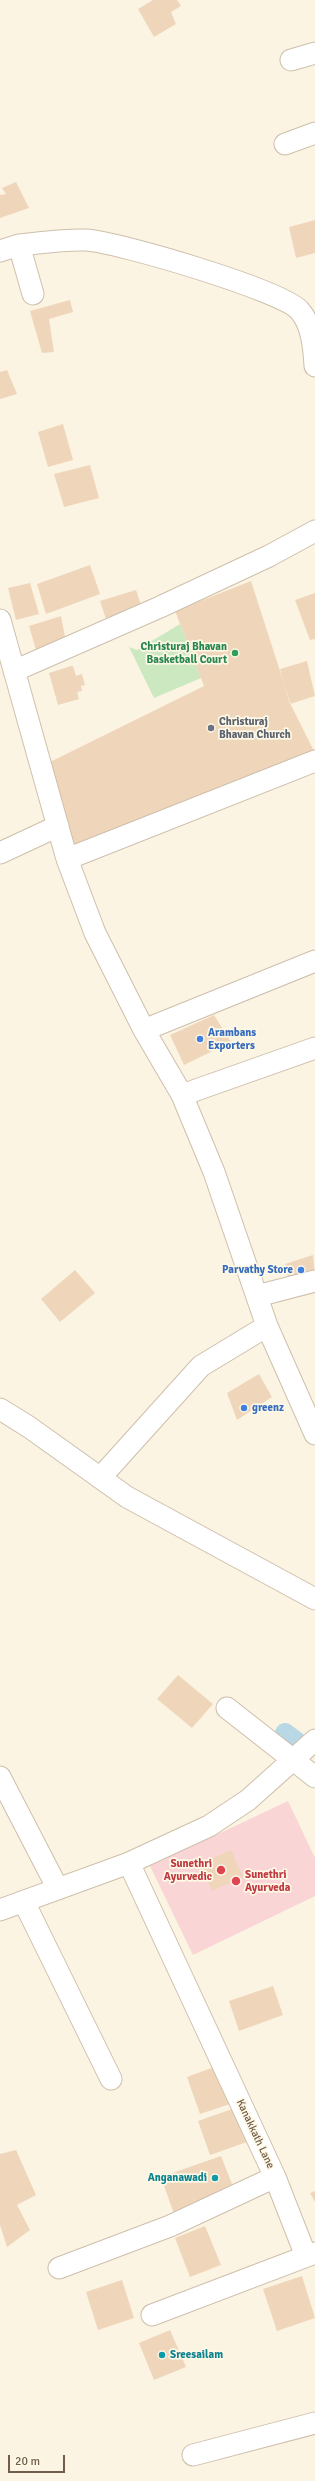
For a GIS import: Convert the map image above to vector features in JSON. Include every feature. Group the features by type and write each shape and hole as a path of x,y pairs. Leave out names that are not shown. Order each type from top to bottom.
{"street":[{"path":"291,60 315,53"},
{"path":"285,144 315,133"},
{"path":"33,294 10,248 87,240 153,256 251,285 281,298 300,310 313,339 315,366"},
{"path":"14,671 160,607 268,556 315,531"},
{"path":"0,620 67,859 94,933 144,1030 182,1095 214,1172 267,1326 315,1434"},
{"path":"67,859 315,761"},
{"path":"0,853 58,826"},
{"path":"144,1030 315,961"},
{"path":"182,1095 315,1048"},
{"path":"257,1296 315,1281"},
{"path":"100,1478 201,1366 267,1326"},
{"path":"0,1409 29,1427 127,1497 315,1599"},
{"path":"227,1708 295,1759 315,1777"},
{"path":"0,1910 129,1863 209,1826 229,1814 295,1759 315,1740"},
{"path":"0,1776 58,1889"},
{"name":"Kanakkath Lane","path":"129,1863 311,2254 152,2315"},
{"path":"24,1902 111,2079"},
{"path":"59,2268 170,2226 275,2177"},
{"path":"193,2455 315,2423"}],"shaded area":[{"name":"Sunethri Ayurveda","path":"288,1801 315,1858 315,1896 193,1955 150,1866"}],"green space":[{"path":"180,624 201,678 154,698 129,647 137,650"}],"building":[{"path":"153,0 177,0 181,6 171,12 176,24 154,37 138,9"},
{"path":"16,182 29,208 0,218 0,195 6,194 2,188"},
{"path":"315,220 315,253 296,258 289,227"},
{"path":"70,300 73,312 49,319 54,352 42,353 30,311"},
{"path":"7,370 17,394 0,399 0,372"},
{"path":"63,424 73,460 48,467 38,432"},
{"path":"90,465 99,498 64,507 54,474"},
{"path":"90,565 100,594 46,614 37,584"},
{"name":"Christuraj Bhavan Church","path":"251,581 291,705 315,753 72,846 50,762 204,686 175,611"},
{"path":"30,583 39,614 16,620 8,588"},
{"path":"136,590 142,608 106,619 100,601"},
{"path":"315,593 315,639 310,640 295,600"},
{"path":"61,616 65,637 36,650 29,626"},
{"path":"307,661 315,696 290,704 280,669"},
{"path":"73,666 76,676 82,674 85,685 81,686 82,691 77,692 79,699 58,705 49,673"},
{"name":"Arambans Exporters","path":"214,1015 231,1042 184,1065 170,1035"},
{"name":"Parvathy Store","path":"313,1255 315,1276 289,1280 285,1264"},
{"path":"75,1270 95,1293 60,1322 41,1299"},
{"name":"greenz","path":"259,1374 272,1397 237,1420 227,1393"},
{"path":"178,1675 213,1704 192,1728 157,1699"},
{"name":"Sunethri Ayurvedic","path":"231,1850 243,1877 212,1891 200,1864"},
{"path":"273,1986 283,2015 239,2031 229,2001"},
{"path":"217,2066 230,2104 200,2114 187,2077"},
{"path":"235,2108 247,2142 210,2155 198,2121"},
{"path":"16,2150 36,2195 17,2205 30,2230 7,2247 0,2225 0,2154"},
{"path":"221,2156 234,2189 174,2214 161,2177"},
{"path":"315,2191 315,2202 310,2193"},
{"path":"205,2226 221,2265 190,2277 175,2238"},
{"path":"302,2276 315,2318 277,2331 263,2289"},
{"path":"122,2280 134,2318 98,2330 86,2292"},
{"name":"Sreesailam","path":"170,2330 186,2367 154,2380 139,2343"}],"waterway":[{"path":"285,1733 297,1742"}],"place":[{"name":"Christuraj Bhavan Basketball Court","path":"235,653"},
{"name":"Christuraj Bhavan Church","path":"211,728"},
{"name":"Arambans Exporters","path":"200,1039"},
{"name":"Parvathy Store","path":"301,1270"},
{"name":"greenz","path":"244,1408"},
{"name":"Sunethri Ayurvedic","path":"221,1870"},
{"name":"Sunethri Ayurveda","path":"236,1881"},
{"name":"Anganawadi","path":"215,2178"},
{"name":"Sreesailam","path":"162,2355"}]}
